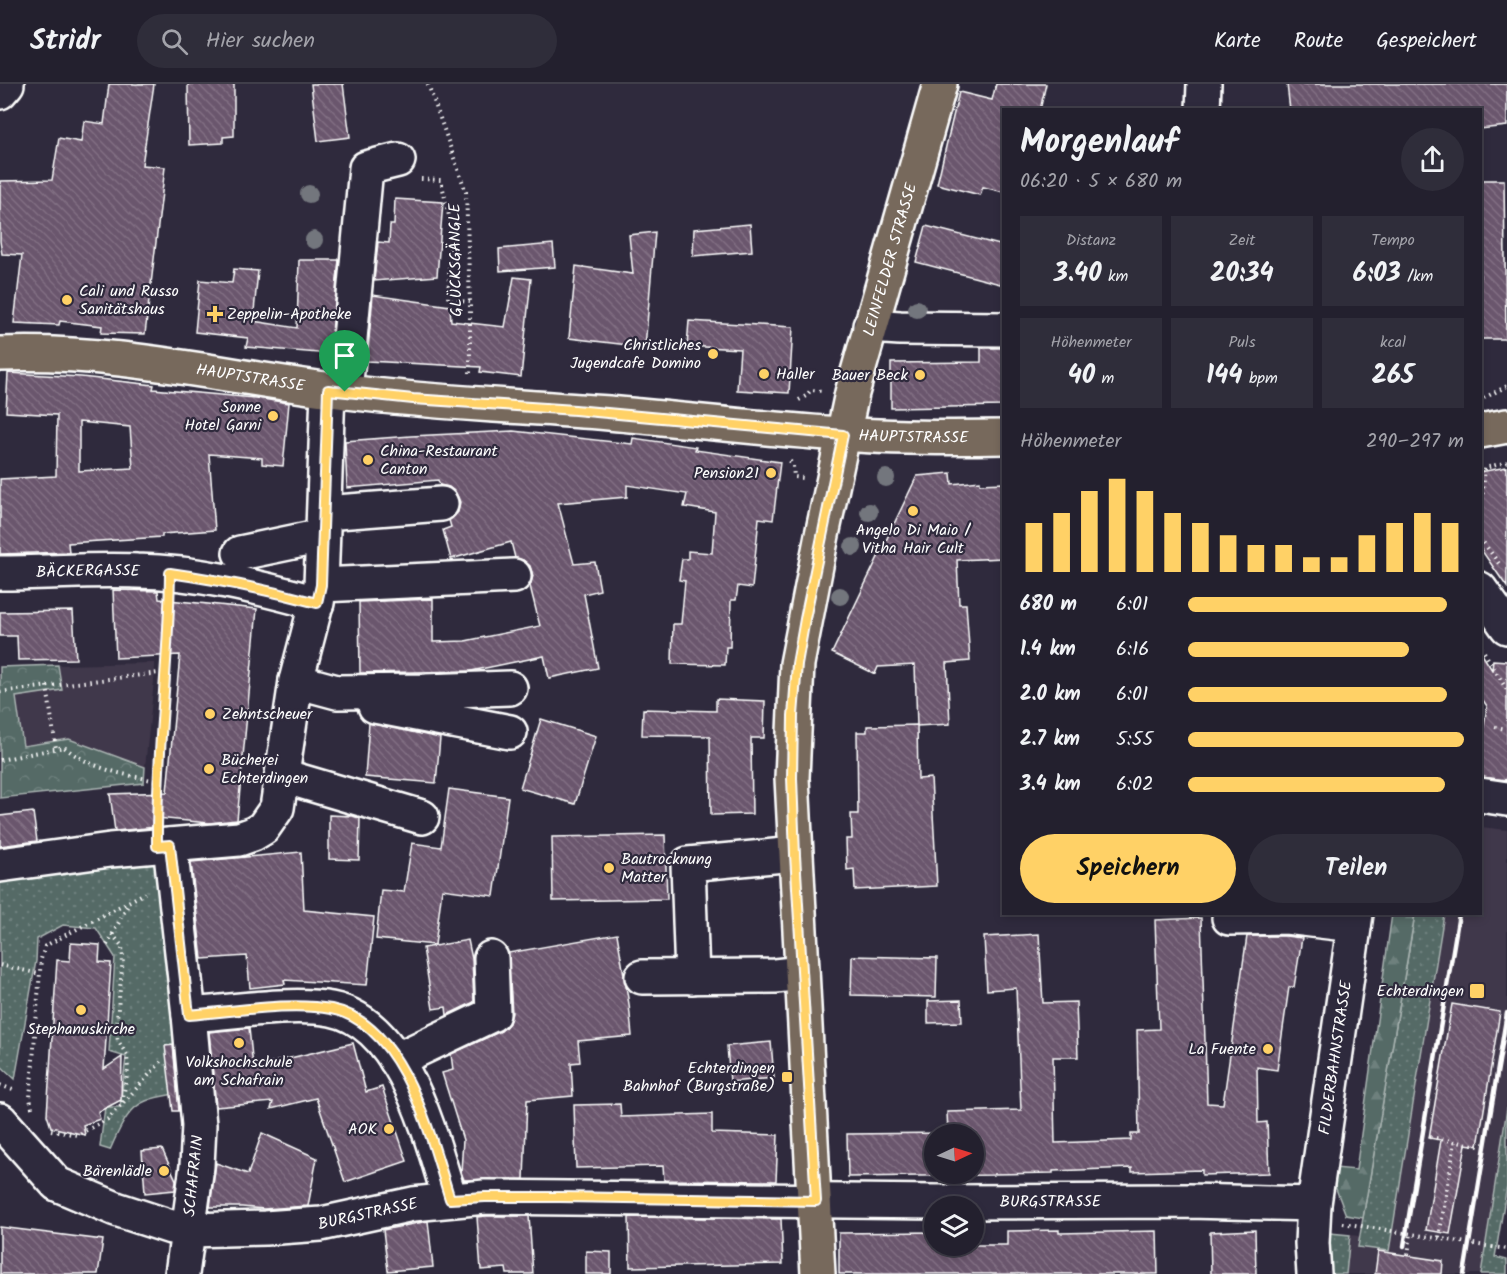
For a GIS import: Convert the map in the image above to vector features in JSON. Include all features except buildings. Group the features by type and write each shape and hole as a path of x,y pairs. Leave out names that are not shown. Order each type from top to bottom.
{"main road":[{"name":"LEINFELDER STRASSE","path":"818,1274 816,1201 792,778 797,664 843,435 870,326 940,84"},
{"name":"HAUPTSTRASSE","path":"0,354 63,354 132,360 337,391 843,435 914,438 1002,437"},
{"path":"1482,431 1507,426"}],"street":[{"path":"0,92 7,84"},
{"path":"1203,108 1204,84"},
{"path":"0,865 163,845 239,839 264,828 277,808 296,681 319,594 323,525 337,391 366,168 409,170"},
{"path":"870,326 1002,330"},
{"path":"240,553 323,525 441,504"},
{"name":"BÄCKERGASSE","path":"0,573 137,570 319,594 514,576"},
{"path":"1490,577 1507,627"},
{"path":"296,681 337,692 369,705 510,732"},
{"path":"337,692 510,688"},
{"path":"283,776 422,817"},
{"path":"1482,795 1507,799"},
{"name":"SCHAFRAIN","path":"163,845 174,882 197,1100 199,1146 182,1274"},
{"path":"692,976 688,864 795,855"},
{"path":"1229,918 1286,915 1355,919"},
{"name":"FILDERBAHNSTRASSE","path":"1314,1274 1312,1243 1314,1204 1355,919"},
{"path":"396,1060 493,1014 491,958"},
{"path":"642,977 802,974"},
{"path":"189,1015 304,1007 333,1010 357,1018 374,1031 396,1060 416,1100 450,1199"},
{"name":"BURGSTRASSE","path":"0,1120 57,1184 116,1209 171,1227 189,1230 321,1224 413,1204 485,1197 816,1201 1189,1201 1314,1204"}],"path":[{"name":"GLÜCKSGÄNGLE","path":"428,84 466,192 470,371"},
{"path":"409,170 441,180 451,225 447,300 470,302"},
{"path":"1482,400 1507,386"},
{"path":"1482,502 1485,468 1507,462"},
{"path":"1482,546 1490,577"},
{"path":"163,845 157,781 166,672 170,573"},
{"path":"1482,649 1507,690"},
{"path":"0,692 166,672"},
{"path":"47,686 56,749"},
{"path":"1495,727 1507,729"},
{"path":"0,760 64,747 95,767 157,781"},
{"path":"32,1112 30,1098 40,974 45,946 164,884 174,882"},
{"path":"107,945 129,902"},
{"path":"112,934 122,946 123,959 116,1028 118,1041 127,1055 128,1070 122,1103"},
{"path":"0,964 40,974"},
{"path":"47,1129 77,1135 108,1119 161,1062"},
{"path":"0,1085 13,1090"},
{"path":"1430,1137 1479,1146"},
{"path":"1439,1237 1455,1142"},
{"path":"1361,1226 1507,1249"},
{"path":"1408,1256 1411,1233"}],"shaded area":[{"path":"154,663 145,767 69,739 23,746 15,697 61,690 58,665"},
{"path":"1482,827 1507,830 1507,1108 1481,1274 1346,1274 1350,1235 1360,1236 1358,1247 1389,1250 1444,915 1482,915"}],"green space":[{"path":"58,665 62,690 16,697 23,746 69,739 145,767 144,783 0,798 0,667"},
{"path":"160,857 192,1091 148,1100 139,1105 124,1121 110,1150 100,1147 105,1107 120,1107 126,1057 109,1052 115,957 96,928 63,925 37,939 36,961 15,1079 0,1065 0,878"},
{"path":"1392,915 1415,915 1363,1218 1346,1215 1333,1181 1335,1168 1356,1170"},
{"path":"1415,915 1444,915 1389,1251 1358,1247"},
{"path":"1507,1108 1507,1186 1495,1257 1507,1260 1507,1274 1481,1274"},
{"path":"1330,1233 1350,1235 1346,1274 1326,1274"}],"railway":[{"path":"1404,1246 1459,915"},
{"path":"1464,1274 1507,1013"}],"place":[{"name":"Cali und Russo Sanitätshaus","path":"67,300"},
{"name":"Zeppelin-Apotheke","path":"215,314"},
{"name":"Christliches Jugendcafe Domino","path":"713,354"},
{"name":"Haller","path":"764,374"},
{"name":"Bauer Beck","path":"920,375"},
{"name":"Sonne Hotel Garni","path":"273,416"},
{"name":"China-Restaurant Canton","path":"368,460"},
{"name":"Pension21","path":"771,473"},
{"name":"Angelo Di Maio / Vitha Hair Cult","path":"913,511"},
{"name":"Zehntscheuer","path":"210,714"},
{"name":"Bücherei Echterdingen","path":"209,769"},
{"name":"Bautrocknung Matter","path":"609,868"},
{"name":"Echterdingen","path":"1477,991"},
{"name":"Stephanuskirche","path":"81,1010"},
{"name":"Volkshochschule am Schafrain","path":"239,1043"},
{"name":"La Fuente","path":"1268,1049"},
{"name":"Echterdingen Bahnhof (Burgstraße)","path":"787,1077"},
{"name":"AOK","path":"389,1129"},
{"name":"Bärenlädle","path":"164,1171"}],"route":[{"path":"328,390 345,392 575,410 843,435 805,619 797,664 793,716 792,778 795,855 816,1201 560,1197 450,1199 429,1134 406,1078 386,1045 374,1031 357,1018 333,1010 304,1007 189,1015 170,845 157,846 157,781 166,672 170,573 264,589 317,603 321,585 324,449 328,390"}]}
